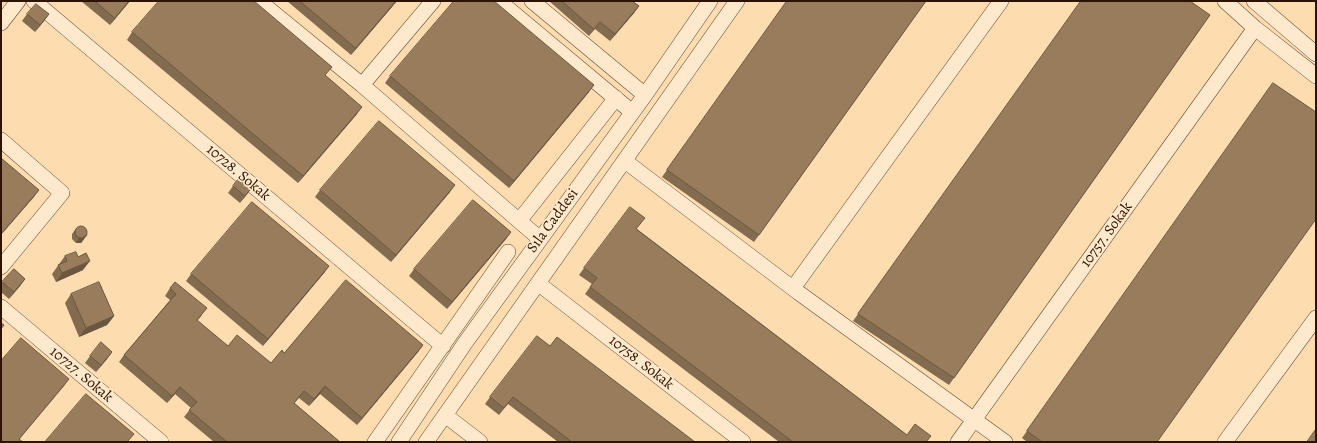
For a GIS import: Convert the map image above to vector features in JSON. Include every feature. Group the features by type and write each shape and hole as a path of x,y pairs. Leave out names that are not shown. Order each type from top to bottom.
{"street":[{"path":"1,23 18,1"},
{"name":"10728. Sokak","path":"34,1 443,346"},
{"path":"259,1 362,85 540,239"},
{"path":"362,85 433,1"},
{"path":"499,1 632,112"},
{"path":"532,1 645,95"},
{"name":"Sıla Caddesi","path":"398,442 465,343 645,95 710,1"},
{"name":"Sıla Caddesi","path":"426,442 737,1"},
{"path":"793,288 1001,1"},
{"path":"1225,1 1255,28 1316,76"},
{"path":"1254,1 1316,54"},
{"name":"10757. Sokak","path":"958,442 1255,28"},
{"path":"519,221 616,98"},
{"path":"1,140 62,193 1,267"},
{"path":"625,161 793,288 1005,442"},
{"path":"375,442 508,252"},
{"name":"10758. Sokak","path":"538,284 743,442"},
{"name":"10727. Sokak","path":"1,307 161,442"},
{"path":"1225,442 1316,318"},
{"path":"445,415 480,442"}],"building":[{"path":"95,1 129,1 115,18"},
{"path":"159,1 254,1 332,67 325,75 362,107 303,176 132,32"},
{"path":"300,1 396,1 356,48"},
{"path":"454,1 494,1 594,85 514,181 390,76"},
{"path":"562,1 632,1 639,6 615,34 600,22 594,29"},
{"path":"787,1 926,1 759,235 667,170"},
{"path":"1081,1 1190,1 1210,15 954,378 858,314"},
{"path":"36,4 49,14 40,25 27,14"},
{"path":"1273,83 1316,112 1316,219 1157,442 1042,442 1027,431"},
{"path":"379,121 455,185 396,255 320,190"},
{"path":"1,158 39,190 1,234"},
{"path":"241,176 253,186 245,196 233,186"},
{"path":"473,200 511,232 452,302 414,269"},
{"path":"252,202 329,266 268,339 191,274"},
{"path":"630,207 645,218 636,229 907,435 915,424 931,436 926,442 793,442 590,287 597,278 584,268"},
{"path":"79,226 83,226 87,232 83,238 79,238 75,234 75,230"},
{"path":"76,252 78,257 86,253 90,261 62,273 58,265 67,261 65,256"},
{"path":"14,269 25,279 14,292 2,282"},
{"path":"346,280 423,345 362,418 325,386 314,399 304,391 294,403 340,442 227,442 189,410 197,402 180,387 172,396 124,355 176,294 170,288 175,282 207,308 197,320 228,346 237,335 271,363 282,350 284,353"},
{"path":"99,282 114,316 86,328 71,294"},
{"path":"537,336 550,346 557,337 695,442 572,442 513,397 504,408 490,397"},
{"path":"21,338 69,379 19,439 23,442 1,442 1,361"},
{"path":"101,342 112,352 101,365 90,356"},
{"path":"86,394 134,434 127,442 45,442"},
{"path":"1316,429 1316,442 1307,442"}]}
